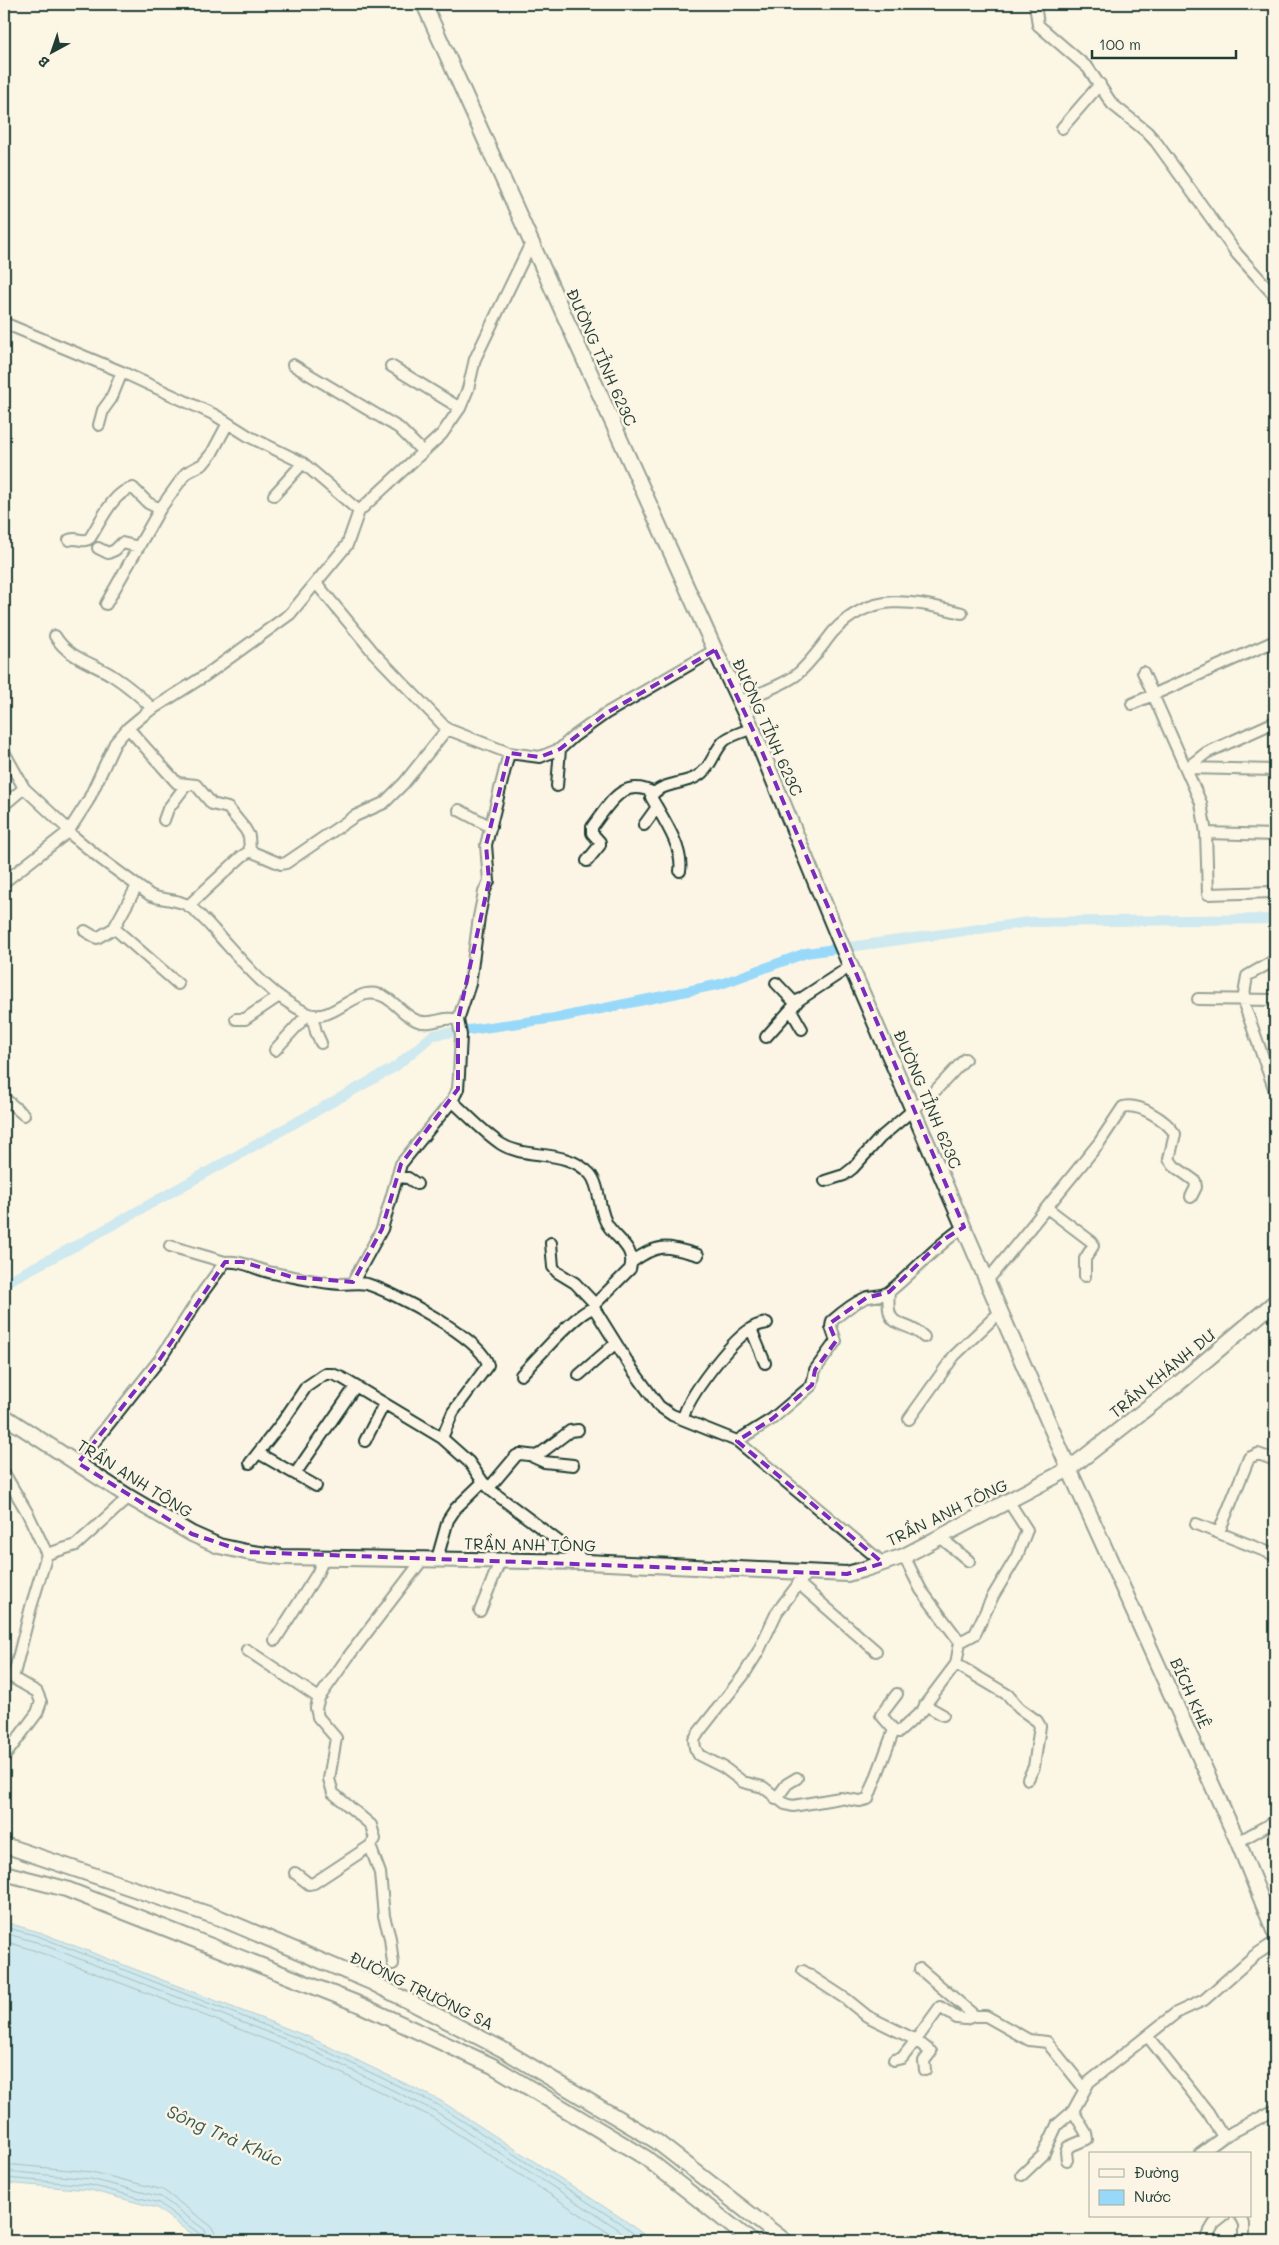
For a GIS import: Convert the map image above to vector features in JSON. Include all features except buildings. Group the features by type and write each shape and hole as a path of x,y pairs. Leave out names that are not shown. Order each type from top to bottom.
{"main road":[{"name":"ĐƯỜNG TỈNH 623C","path":"424,4 715,650 752,728 843,948 1069,1469"},
{"name":"TRẦN KHÁNH DƯ","path":"1069,1469 1179,1383 1275,1302"},
{"name":"TRẦN ANH TÔNG","path":"4,1416 129,1497 192,1534 219,1546 282,1557 586,1562 803,1578 847,1574 904,1556 1069,1469"},
{"name":"BÍCH KHÊ","path":"1069,1469 1238,1842 1275,1933"},
{"name":"ĐƯỜNG TRƯỜNG SA","path":"4,1845 220,1918 371,1982 502,2049 656,2141 785,2241"},
{"path":"4,1874 66,1889 356,2003 493,2066 646,2158 751,2241"},
{"path":"646,2158 656,2141"}],"street":[{"path":"1035,4 1038,25 1088,68 1112,104 1148,132 1237,254 1275,296"},
{"path":"1062,128 1100,84"},
{"path":"4,882 68,831 88,801 115,743 128,728 153,709 206,675 290,614 347,546 360,511 442,434 460,408 468,389 475,359 531,243"},
{"path":"4,323 122,372 215,415 250,437 303,463 360,511"},
{"path":"294,365 399,428 423,452"},
{"path":"391,366 460,408"},
{"path":"99,425 103,410 111,399 122,372"},
{"path":"106,604 160,509 186,473 203,464 228,423"},
{"path":"274,496 303,463"},
{"path":"69,540 72,538 83,541 90,538 115,500 128,489 133,488 148,503 160,509"},
{"path":"98,548 108,552 115,550 122,543 139,547"},
{"path":"316,584 374,653 447,729 509,753 540,757 560,749 585,727 605,714 715,650"},
{"path":"739,702 794,676 840,626 868,608 888,602 907,601 962,613"},
{"path":"55,636 65,648 80,659 113,676 153,709"},
{"path":"1132,704 1275,641"},
{"path":"1143,672 1201,803 1206,833 1208,894 1275,892"},
{"path":"1187,768 1206,753 1275,722"},
{"path":"128,728 177,783 196,785 212,804 228,808 249,836 250,851"},
{"path":"680,871 680,856 651,797 654,793 690,780 702,773 709,767 724,742 752,728"},
{"path":"250,851 280,864 286,863 355,816 384,804 404,783 447,729"},
{"path":"557,786 560,749"},
{"path":"4,752 24,788 68,831 137,886 159,899 177,900 200,915 252,972 278,996 310,1014 328,1013 350,1000 374,993 384,996 411,1018 418,1021 433,1023 446,1018 459,1027"},
{"path":"352,1282 382,1228 397,1177 406,1156 452,1101 458,1089 459,1027 470,984 478,917 489,881 486,845 509,753"},
{"path":"1187,768 1275,770"},
{"path":"164,820 168,810 187,784"},
{"path":"587,861 600,845 600,842 592,833 592,827 614,799 625,789 632,787 646,789 654,793"},
{"path":"4,805 24,788"},
{"path":"644,825 657,807"},
{"path":"459,810 491,827"},
{"path":"1206,833 1275,835"},
{"path":"188,906 241,856 250,851"},
{"path":"85,931 97,938 114,928 137,886"},
{"path":"114,928 178,984"},
{"path":"1275,960 1248,976 1243,1001 1275,1091"},
{"path":"766,1037 793,1007 828,980 851,966"},
{"path":"776,983 793,1007 802,1029"},
{"path":"236,1019 245,1019 278,996"},
{"path":"1198,999 1275,1000"},
{"path":"310,1014 321,1043"},
{"path":"276,1050 310,1014"},
{"path":"825,1181 844,1175 854,1168 880,1138 935,1091 965,1059"},
{"path":"4,1098 24,1115"},
{"path":"452,1101 501,1144 528,1153 550,1154 588,1171 593,1176 605,1221 628,1247 632,1262 630,1269 594,1306 570,1325 521,1375"},
{"path":"987,1281 1099,1143 1119,1110 1127,1106 1152,1114 1171,1128 1175,1134 1169,1159 1174,1166 1195,1181 1196,1187 1192,1197"},
{"path":"397,1177 408,1178 417,1184"},
{"path":"1047,1208 1092,1242 1093,1246 1084,1262 1085,1276"},
{"path":"737,1441 772,1420 812,1385 814,1370 836,1341 831,1327 832,1321 866,1298 878,1297 889,1292 917,1268 943,1240 964,1226"},
{"path":"551,1243 553,1267 557,1272 575,1283 594,1306 616,1343 659,1406 672,1416 737,1441 883,1563"},
{"path":"170,1246 226,1262 243,1262 267,1272 292,1277 340,1284 352,1282 366,1284 381,1289 420,1308 472,1342 487,1357 488,1365 453,1412 442,1438"},
{"path":"632,1262 646,1252 661,1247 698,1255"},
{"path":"78,1463 160,1359 203,1292 226,1262"},
{"path":"889,1292 887,1308 889,1316 900,1325 917,1331 924,1337"},
{"path":"909,1419 954,1356 1000,1311"},
{"path":"683,1419 688,1404 715,1366 751,1329 767,1323"},
{"path":"751,1329 765,1362"},
{"path":"579,1375 616,1343"},
{"path":"250,1464 306,1387 320,1376 332,1374 442,1438 469,1462 486,1485 586,1562"},
{"path":"294,1474 355,1387"},
{"path":"364,1441 384,1404"},
{"path":"533,1456 542,1453 570,1431 578,1430"},
{"path":"258,1453 316,1486"},
{"path":"295,1873 310,1884 314,1883 370,1846 375,1839 371,1825 336,1798 330,1786 336,1738 318,1717 316,1708 319,1698 348,1657 430,1559 448,1520 456,1508 486,1485 520,1454 533,1456 544,1462 574,1465"},
{"path":"1219,1532 1249,1458 1258,1454 1275,1460"},
{"path":"4,1473 28,1514 48,1554 8,1677 37,1692 40,1702 37,1714 4,1757"},
{"path":"48,1554 76,1545 129,1497"},
{"path":"960,1642 975,1634 993,1596 1017,1556 1027,1530 1009,1502"},
{"path":"1196,1524 1275,1555"},
{"path":"940,1537 969,1561"},
{"path":"897,1694 880,1715 894,1730 899,1732 923,1710 956,1664 960,1642 922,1590 904,1556"},
{"path":"275,1640 317,1574 324,1558"},
{"path":"480,1611 500,1561"},
{"path":"876,1651 803,1578 777,1612 758,1652 743,1676 694,1740 695,1748 699,1755 723,1767 743,1782 763,1787 776,1799 793,1806 840,1798 860,1801 868,1799 894,1730"},
{"path":"247,1650 319,1698"},
{"path":"956,1664 1008,1695 1019,1708 1040,1726 1036,1760 1028,1779"},
{"path":"925,1705 943,1715"},
{"path":"4,1740 14,1743"},
{"path":"776,1799 787,1784 797,1778"},
{"path":"1238,1842 1275,1821"},
{"path":"370,1846 380,1873 384,1916 390,1938 393,1964"},
{"path":"1022,2175 1043,2155 1057,2126 1073,2111 1089,2082 1176,2013 1204,2000 1254,1956 1275,1942"},
{"path":"920,1969 975,2016"},
{"path":"803,1971 846,1999 867,2016 916,2040 931,2052 924,2061 925,2070"},
{"path":"894,2060 902,2058 940,2007 957,2018 965,2019 975,2016 986,2016 1029,2040 1047,2042 1084,2088"},
{"path":"1148,2036 1208,2112 1223,2136"},
{"path":"1203,2152 1223,2136 1275,2110"},
{"path":"1067,2160 1066,2152 1068,2147 1087,2139 1086,2133 1073,2111"},
{"path":"1209,2241 1207,2236 1214,2224 1222,2218"},
{"path":"1241,2218 1244,2224 1244,2233"}],"highlighted area":[{"path":"715,650 752,728 964,1227 943,1240 889,1292 866,1298 829,1324 836,1341 815,1370 812,1385 772,1419 737,1441 883,1563 847,1574 246,1552 192,1534 78,1463 160,1359 225,1262 243,1262 292,1277 353,1282 382,1229 401,1164 458,1089 458,1020 489,881 486,845 509,753 540,757 560,749 605,714"}],"water":[{"name":"Sông Trà Khúc","path":"4,1922 39,1932 309,2037 441,2101 623,2219 652,2241 200,2241 157,2208 90,2190 4,2183"}],"waterway":[{"path":"4,1283 77,1245 395,1067 433,1035 562,1017 721,984 806,953 1029,922 1275,919"}]}
